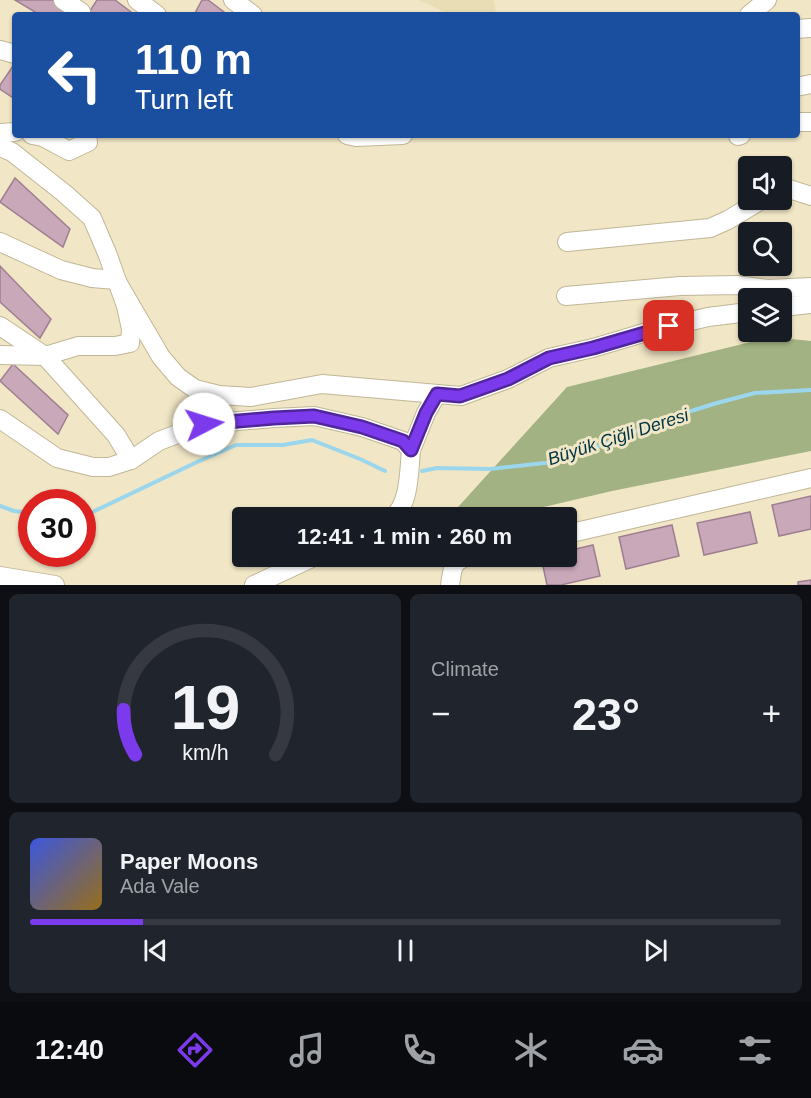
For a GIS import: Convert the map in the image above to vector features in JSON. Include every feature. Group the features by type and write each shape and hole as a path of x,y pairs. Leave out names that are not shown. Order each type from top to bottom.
{"street":[{"path":"63,0 81,12"},
{"path":"136,0 153,12"},
{"path":"233,0 250,12"},
{"path":"753,12 767,0"},
{"path":"46,138 69,151 88,142 87,138"},
{"path":"0,147 12,152 92,218 126,306 131,330 130,343 115,346 78,346 45,356 0,355"},
{"path":"792,190 811,196"},
{"path":"567,242 710,228 744,210"},
{"path":"0,242 61,270 92,278 116,280"},
{"path":"116,280 161,357 178,377 195,389 251,398 322,384 460,396 508,379 549,358 708,317 738,313"},
{"path":"566,296 680,286 737,285 768,289 811,287"},
{"path":"792,306 811,304"},
{"path":"0,326 45,356 116,435 131,460"},
{"path":"399,507 408,489 411,450 426,413 437,394"},
{"path":"0,419 57,458 93,467 110,467 131,460 159,441 204,424 314,416 362,427 403,441 411,450"},
{"path":"577,532 811,478"},
{"path":"254,585 292,567"},
{"path":"450,585 454,567"},
{"path":"0,576 55,585"}],"shaded area":[{"path":"419,0 494,0 496,12 445,12"}],"green space":[{"path":"792,339 811,341 811,451 544,507 458,507 567,387 751,342 792,342"}],"building":[{"path":"15,0 57,0 67,6 64,12 35,12"},
{"path":"97,0 115,0 131,12 89,12"},
{"path":"202,0 208,0 224,12 196,12"},
{"path":"12,67 12,97 0,89 0,85"},
{"path":"15,178 70,229 63,247 0,202"},
{"path":"0,266 51,319 40,338 0,302"},
{"path":"13,364 68,415 58,434 0,381"},
{"path":"811,496 811,529 779,536 772,505"},
{"path":"750,512 757,543 704,555 697,523"},
{"path":"672,525 679,556 626,569 619,537"},
{"path":"593,545 600,576 561,585 547,585 543,567 577,567 577,549"},
{"path":"811,580 811,585 798,585 798,582"}],"waterway":[{"name":"Büyük Çiğli Deresi","path":"422,471 437,468 490,469 554,462 675,416 717,403 755,393 811,390"},
{"name":"Büyük Çiğli Deresi","path":"96,510 236,445 283,445 312,440 385,471"},
{"name":"Büyük Çiğli Deresi","path":"0,506 18,511"}],"route":[{"path":"204,424 314,416 362,427 403,441 411,450 426,413 437,394 460,396 508,379 549,358 669,326"}]}
